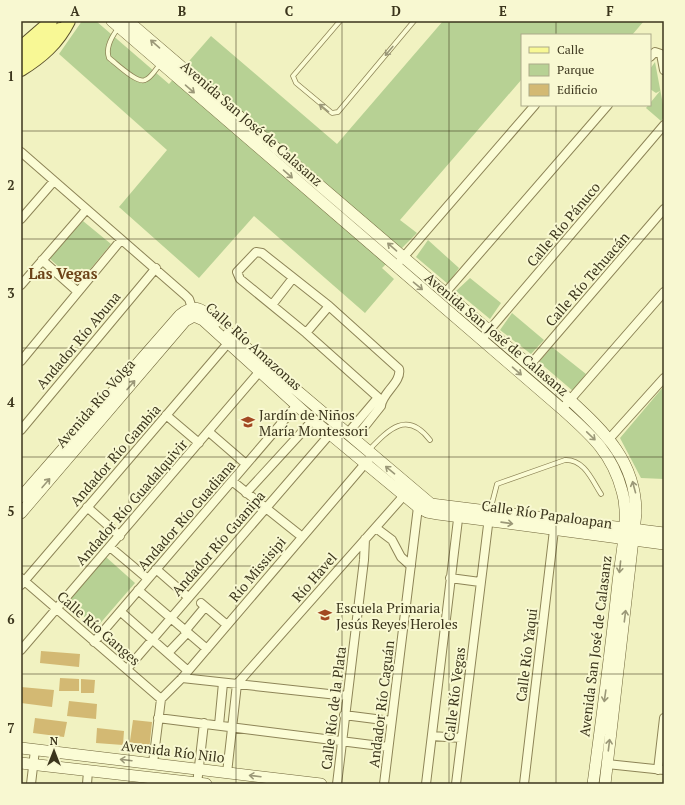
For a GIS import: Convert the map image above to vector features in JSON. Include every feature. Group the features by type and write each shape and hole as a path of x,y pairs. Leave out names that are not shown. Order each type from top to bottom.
{"main road":[{"path":"21,39 50,21"},
{"path":"21,47 50,21"},
{"path":"21,58 34,50 69,21"},
{"path":"21,70 50,50 61,36 69,21"}],"street":[{"name":"Avenida San José de Calasanz","path":"128,21 164,59 311,194 598,442 613,464 623,493 627,536 605,784"},
{"name":"Avenida San José de Calasanz","path":"118,23 319,184 530,365 610,438 621,456 633,484 636,502 635,529"},
{"path":"651,56 655,52 658,52 662,57 664,70"},
{"path":"395,267 534,106"},
{"path":"445,293 607,106"},
{"name":"Calle Río Pánuco","path":"481,340 664,125"},
{"name":"Calle Río Amazonas","path":"21,152 86,210 185,294 193,312 229,342 260,371 350,437 368,457 425,508"},
{"path":"21,219 54,181"},
{"path":"311,194 319,184"},
{"name":"Calle Río Tehuacán","path":"530,365 664,209"},
{"path":"21,285 86,210"},
{"path":"21,360 121,240"},
{"path":"350,437 381,406 381,400 400,375 399,369 329,306 259,252 256,252 249,258 237,272 240,279 306,333 381,400"},
{"path":"42,260 78,292"},
{"name":"Andador Río Abuna","path":"21,430 156,268"},
{"path":"272,305 293,278"},
{"path":"562,410 664,292"},
{"path":"306,333 329,306"},
{"name":"Calle Río Amazonas","path":"193,312 202,310 290,392 297,405 313,420 330,434 368,457"},
{"name":"Avenida Río Volga","path":"21,497 180,315 193,312"},
{"name":"Avenida Río Volga","path":"21,512 193,312"},
{"name":"Andador Río Gambia","path":"22,581 229,342"},
{"name":"Andador Río Guadalquivir","path":"21,650 260,371"},
{"path":"610,438 664,378"},
{"name":"Andador Río Guadiana","path":"94,642 297,405"},
{"path":"166,416 199,443"},
{"path":"246,493 313,420"},
{"path":"209,432 246,464"},
{"name":"Andador Río Guanipa","path":"127,669 330,434"},
{"name":"Río Missisipi","path":"161,699 182,678 207,649 368,457"},
{"path":"232,481 265,509 301,536"},
{"name":"Río Havel","path":"237,684 407,492"},
{"path":"86,507 120,536"},
{"name":"Calle Río Papaloapan","path":"425,508 627,536 664,544"},
{"name":"Andador Río Caguán","path":"384,784 410,566 425,508"},
{"path":"426,784 459,512"},
{"name":"Calle Río Papaloapan","path":"489,516 554,530 627,536 635,529 664,533"},
{"name":"Calle Río Vegas","path":"456,784 489,516"},
{"path":"376,528 392,540 401,557 410,566"},
{"name":"Calle Río Yaqui","path":"524,784 554,530"},
{"name":"Avenida San José de Calasanz","path":"593,784 627,536"},
{"name":"Calle Río de la Plata","path":"337,784 344,715 364,560 365,540"},
{"path":"110,547 148,579"},
{"path":"156,569 188,597"},
{"path":"450,578 480,582"},
{"name":"Calle Río Ganges","path":"22,581 56,608 161,699"},
{"path":"138,590 170,619 207,649"},
{"path":"168,653 186,632 203,605 227,625"},
{"path":"120,612 188,671"},
{"path":"182,678 347,696"},
{"path":"219,725 223,682"},
{"path":"227,773 237,684"},
{"path":"153,763 161,699"},
{"path":"344,715 391,721"},
{"path":"158,718 232,726 388,747"},
{"path":"607,764 661,770 664,718"},
{"path":"200,784 199,770 204,723"},
{"path":"432,736 462,738"},
{"name":"Avenida Río Nilo","path":"21,748 321,784"},
{"path":"31,784 35,750"},
{"name":"Avenida Río Nilo","path":"21,762 142,780 200,784"},
{"path":"87,784 88,771"}],"lane":[{"path":"340,21 293,76 296,83 332,113 338,112 414,21"},
{"path":"118,23 108,48 109,58 132,76 143,81 147,80 164,59"},
{"path":"368,457 383,435 393,428 403,424 413,425 421,429 430,440"},
{"path":"489,516 497,484 565,460 571,460 582,465 601,494"}],"green space":[{"path":"82,21 96,21 169,84 211,36 337,144 443,21 644,21 633,34 521,34 521,80 400,220 417,233 382,268 394,279 365,313 254,216 199,278 119,207 167,150 59,54"},
{"path":"655,62 664,110 664,117 661,121 646,108 648,106 651,106 651,102 660,91 656,93 651,90 651,68"},
{"path":"83,221 111,244 78,284 49,258"},
{"path":"428,240 459,268 448,284 416,257"},
{"path":"470,278 501,303 490,319 456,291"},
{"path":"512,313 544,340 531,354 500,330"},
{"path":"552,347 586,374 573,391 539,362"},
{"path":"664,386 664,479 641,478 620,438"},
{"path":"106,557 135,583 97,627 66,602"}],"building":[{"path":"41,651 80,654 79,667 40,663"},
{"path":"60,678 79,679 79,691 59,691"},
{"path":"81,679 95,680 94,693 81,693"},
{"path":"21,687 54,690 52,707 21,703"},
{"path":"69,701 97,704 96,719 67,716"},
{"path":"35,718 67,722 64,737 33,733"},
{"path":"133,720 152,722 149,751 129,748"},
{"path":"97,728 124,731 123,745 96,743"}],"place":[{"name":"Jardín de Niños María Montessori","path":"248,422"},
{"name":"Escuela Primaria Jesús Reyes Heroles","path":"325,615"}],"district":[{"name":"Las Vegas","path":"63,273"}]}
